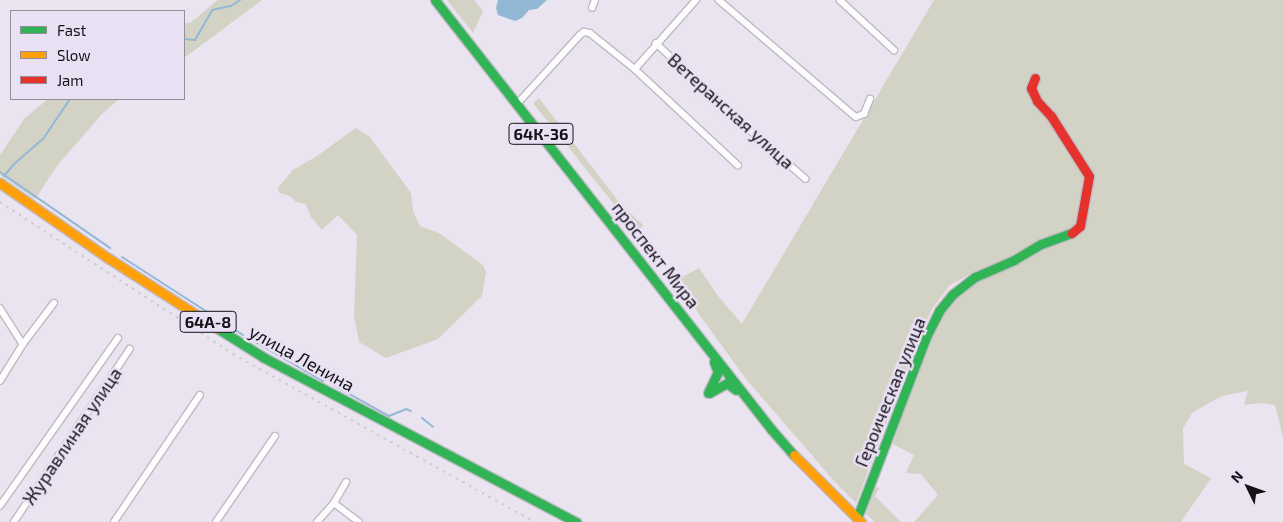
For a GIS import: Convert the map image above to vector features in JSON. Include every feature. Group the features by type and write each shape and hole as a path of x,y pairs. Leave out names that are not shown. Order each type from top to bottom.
{"main road":[{"name":"проспект Мира","path":"435,0 754,406 807,470 859,520"},
{"name":"Героическая улица","path":"859,520 926,338 939,312 953,294 975,277 1014,260 1041,244 1076,232 1080,226 1089,176 1051,116 1037,101 1031,88 1035,78"},
{"name":"улица Ленина","path":"0,183 108,258 263,357 576,522"},
{"path":"700,338 718,372 708,394"},
{"path":"708,394 727,372"},
{"path":"708,394 727,383 754,406"}],"street":[{"path":"592,8 595,0"},
{"path":"635,69 696,0"},
{"path":"719,0 856,117 864,114 870,99"},
{"path":"840,0 894,50"},
{"path":"517,104 584,32 590,33 635,69 738,165"},
{"name":"Ветеранская улица","path":"656,43 732,114 806,179"},
{"path":"0,381 54,303"},
{"path":"0,308 24,344"},
{"path":"0,506 118,338"},
{"name":"Журавлиная улица","path":"14,522 130,349"},
{"path":"114,522 200,395"},
{"path":"216,522 275,436"},
{"path":"317,522 334,503 346,482"},
{"path":"334,503 359,522"}],"shaded area":[{"path":"218,0 262,0 185,57 185,23 190,23"},
{"path":"447,0 474,0 483,11 473,33"},
{"path":"934,0 1283,0 1283,437 1275,405 1263,403 1244,405 1248,391 1222,396 1193,412 1183,428 1184,464 1211,478 1181,522 914,522 938,495 921,474 906,473 914,455 893,444 916,369 935,323 953,294 989,268 972,273 949,286 932,309 920,335 856,503 835,482 746,379 675,281 699,268 718,296 742,324"},
{"path":"539,98 619,202 643,225 640,230 633,228 533,103"},
{"path":"47,100 118,100 101,115 57,166 35,199 0,175 0,155 25,118"},
{"path":"356,128 370,137 411,193 413,211 420,226 439,233 483,265 486,272 482,296 438,339 386,358 359,342 354,316 357,235 338,215 322,230 311,217 306,204 296,202 290,196 280,193 277,189 293,170 317,156"},
{"path":"874,486 879,488 875,496 901,522 875,522 866,514"}],"water":[{"path":"498,0 547,0 537,9 529,10 522,18 515,21 498,15 496,8"}],"waterway":[{"path":"185,39 195,40 212,10 231,6 240,0"},
{"path":"4,176 14,164 43,139 69,100"},
{"path":"0,172 110,248"},
{"path":"122,257 243,335"},
{"path":"254,341 323,381 325,378 330,380 335,386 389,416 406,409 411,411"},
{"path":"422,418 433,427"}],"railway":[{"path":"0,202 233,354 535,522"}],"traffic: fast":[{"path":"435,0 771,429 794,455"},
{"path":"857,518 926,337 939,311 953,294 975,277 1014,260 1041,244 1072,233"},
{"path":"217,328 263,357 576,522"},
{"path":"708,393 718,372 714,362"},
{"path":"709,393 727,383 736,390"}],"traffic: slow":[{"path":"0,183 108,258 217,328"},
{"path":"794,455 861,522"}],"traffic: jam":[{"path":"1035,78 1031,88 1037,101 1051,116 1089,176 1080,226 1072,233"}]}
